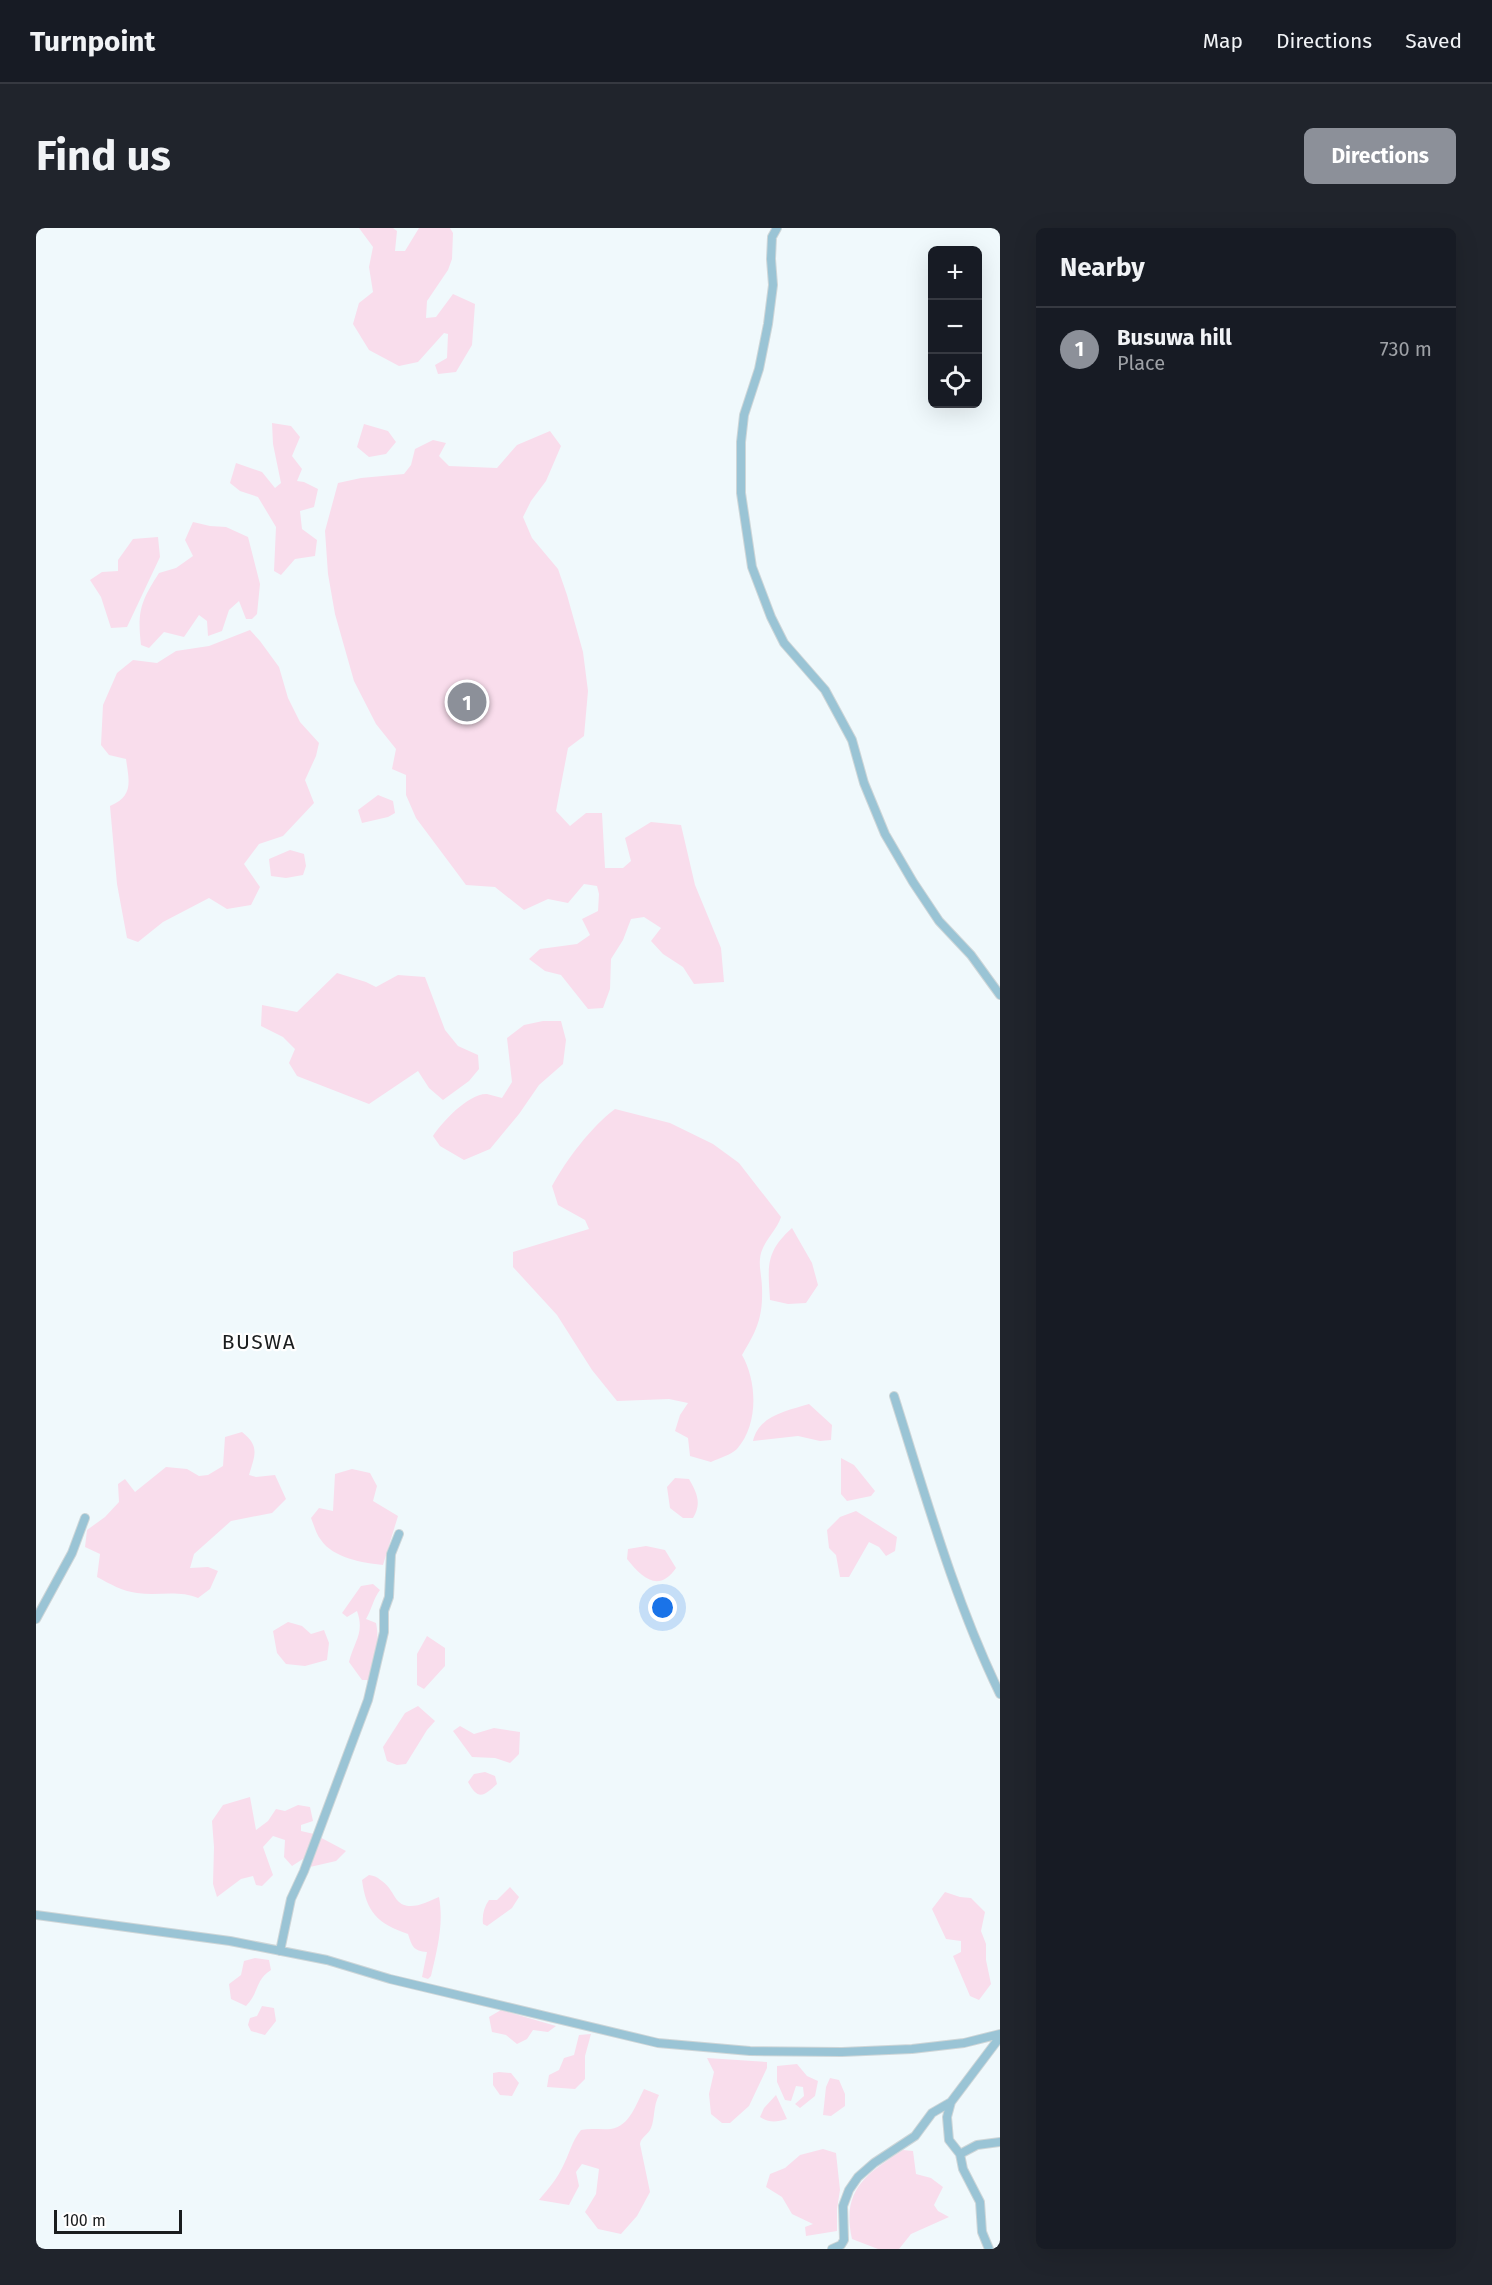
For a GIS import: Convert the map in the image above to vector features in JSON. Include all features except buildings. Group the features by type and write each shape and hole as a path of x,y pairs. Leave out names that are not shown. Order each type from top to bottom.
{"street":[{"path":"777,228 772,237 773,285 768,324 759,369 744,415 741,442 741,493 752,567 771,617 784,643 825,690 852,740 864,783 885,834 939,921 971,955 1000,995"},
{"path":"894,1396 954,1584 982,1657 1000,1694"},
{"path":"36,1618 72,1553 85,1518"},
{"path":"280,1951 291,1899 304,1871 368,1700 384,1632 384,1611 389,1597 391,1554 399,1534"},
{"path":"36,1915 66,1921 177,1933 327,1960 390,1979 658,2043 750,2050 842,2052 964,2043 1000,2036"},
{"path":"990,2249 982,2232 980,2202 963,2169 960,2154 949,2140 947,2117 951,2102 1000,2036"},
{"path":"832,2249 841,2246 844,2240 843,2205 858,2177 874,2163 915,2136 932,2113 951,2102"},
{"path":"960,2154 977,2145 1000,2142"}],"shaded area":[{"path":"359,228 393,228 397,231 395,251 405,251 419,228 450,228 453,233 452,259 448,270 427,301 426,318 436,317 453,294 475,304 472,345 456,372 438,374 435,365 447,358 448,334 444,333 418,362 399,366 369,350 353,324 359,303 373,292 369,267 373,247"},
{"path":"272,423 291,426 300,437 292,456 302,469 297,481 318,489 314,507 300,511 302,529 317,540 315,556 295,559 281,575 274,571 276,527 258,497 240,491 230,483 236,463 262,472 275,488 281,483 273,444"},
{"path":"364,424 388,431 396,442 386,454 369,457 357,447"},
{"path":"550,431 561,446 546,481 531,501 523,517 532,538 558,569 583,652 588,691 584,736 568,748 556,811 570,826 586,813 602,813 605,868 623,868 631,861 625,838 651,822 681,825 695,885 721,948 724,982 694,984 683,967 663,954 651,941 661,928 644,917 631,919 623,940 611,959 610,989 603,1008 588,1009 561,975 545,971 529,959 540,949 577,944 590,935 582,919 598,911 597,886 584,884 568,903 548,899 524,910 495,887 466,885 416,818 406,795 406,775 392,769 396,749 376,724 354,681 335,614 328,574 325,531 338,483 361,478 404,474 411,465 415,449 433,440 446,443 439,456 449,466 497,468 517,445"},
{"path":"193,522 226,527 248,537 260,584 257,614 252,619 246,619 239,601 229,610 222,631 208,636 207,621 199,615 184,637 164,632 149,648 141,645 140,615 144,599 159,573 176,568 193,556 185,540"},
{"path":"158,537 160,557 127,627 111,628 101,597 90,580 102,572 118,571 118,560 133,539"},
{"path":"250,630 279,667 288,698 300,722 319,743 305,780 314,803 283,836 259,844 244,864 260,887 251,905 227,909 209,898 163,922 138,942 127,938 117,884 110,806 123,798 129,781 126,759 109,755 101,745 103,705 117,673 133,660 157,663 176,651 209,646"},
{"path":"378,795 393,801 395,813 362,823 358,810"},
{"path":"290,850 304,854 306,866 303,875 286,878 271,876 269,859"},
{"path":"337,973 376,987 398,975 425,977 445,1030 458,1046 478,1055 479,1069 469,1081 443,1100 429,1088 418,1071 369,1104 297,1076 289,1063 295,1049 283,1037 261,1026 262,1005 297,1012"},
{"path":"543,1021 561,1021 566,1040 563,1064 539,1085 490,1149 464,1160 440,1146 433,1136 449,1116 464,1103 487,1094 502,1098 512,1082 507,1038 524,1025"},
{"path":"615,1109 670,1123 713,1144 739,1163 781,1217 761,1253 760,1315 742,1355 751,1377 753,1390 749,1427 737,1449 711,1462 690,1456 688,1438 675,1431 680,1415 688,1403 669,1399 617,1401 592,1370 557,1315 513,1267 513,1252 589,1229 585,1220 558,1205 552,1186 580,1144"},
{"path":"792,1228 812,1263 818,1285 806,1303 788,1304 770,1300 770,1261 777,1245"},
{"path":"809,1404 832,1425 831,1440 820,1441 798,1436 753,1441 761,1425 775,1415"},
{"path":"242,1432 252,1442 255,1451 249,1475 256,1477 275,1475 286,1499 272,1513 231,1521 194,1554 190,1568 208,1567 218,1571 210,1589 198,1598 183,1594 145,1594 121,1589 97,1577 100,1554 85,1547 87,1530 105,1517 119,1502 118,1484 125,1479 135,1492 166,1467 187,1469 199,1476 208,1475 223,1466 225,1437"},
{"path":"841,1458 854,1465 875,1491 871,1496 847,1501 841,1494"},
{"path":"352,1469 370,1473 377,1486 373,1501 398,1516 383,1565 358,1561 333,1551 319,1538 311,1518 319,1508 333,1511 335,1474"},
{"path":"675,1478 689,1479 694,1489 698,1503 693,1518 683,1518 670,1508 667,1487"},
{"path":"856,1511 897,1537 895,1551 886,1556 879,1547 869,1542 849,1577 840,1577 836,1555 829,1548 827,1530 840,1517"},
{"path":"646,1546 665,1550 676,1568 670,1576 663,1580 651,1580 639,1572 627,1559 628,1549"},
{"path":"373,1584 380,1590 366,1619 376,1623 377,1644 368,1680 362,1680 349,1662 360,1625 357,1611 347,1617 342,1613 361,1586"},
{"path":"288,1622 302,1626 311,1634 324,1630 329,1643 327,1660 305,1666 286,1664 277,1653 273,1631"},
{"path":"427,1636 445,1648 445,1666 424,1689 417,1685 417,1654"},
{"path":"418,1706 435,1721 406,1764 397,1765 387,1761 383,1747 405,1713"},
{"path":"460,1726 474,1734 494,1728 520,1732 519,1754 510,1763 495,1758 472,1757 453,1731"},
{"path":"485,1772 495,1776 497,1784 481,1795 475,1792 468,1782 474,1774"},
{"path":"250,1797 256,1830 268,1821 276,1809 285,1811 298,1805 310,1807 313,1821 301,1825 301,1831 314,1834 346,1851 336,1861 310,1867 306,1857 292,1866 284,1857 285,1840 273,1836 263,1847 273,1875 262,1886 256,1885 253,1876 241,1879 217,1897 213,1884 212,1821 223,1805"},
{"path":"369,1875 382,1881 401,1904 407,1906 423,1904 439,1897 441,1917 439,1937 431,1976 428,1979 422,1977 427,1952 416,1949 408,1934 381,1921 370,1909 362,1880"},
{"path":"510,1887 519,1897 512,1908 487,1926 483,1924 484,1911 489,1900 497,1900"},
{"path":"945,1892 971,1898 985,1912 981,1931 986,1944 986,1960 991,1984 979,2000 970,1996 953,1956 961,1952 961,1941 946,1939 932,1909"},
{"path":"255,1958 269,1960 271,1970 259,1982 246,2006 231,1999 229,1984 241,1975 244,1961"},
{"path":"262,2006 274,2008 276,2021 265,2035 251,2031 248,2025 250,2018 257,2016"},
{"path":"501,2010 556,2026 548,2032 533,2030 527,2039 517,2044 506,2035 492,2032 489,2017"},
{"path":"591,2034 585,2056 585,2079 575,2089 547,2087 549,2075 559,2070 564,2058 574,2055 579,2035"},
{"path":"707,2058 767,2062 767,2068 749,2106 730,2123 722,2123 711,2114 709,2094 714,2072"},
{"path":"797,2064 807,2076 818,2081 815,2096 800,2108 795,2104 804,2096 803,2087 796,2086 791,2101 785,2100 777,2082 777,2066"},
{"path":"493,2073 511,2073 519,2083 512,2096 500,2095 493,2085"},
{"path":"830,2078 839,2080 845,2094 845,2106 831,2116 823,2115 826,2087"},
{"path":"644,2089 659,2095 651,2128 640,2144 650,2192 637,2216 621,2234 598,2229 585,2212 596,2194 599,2169 582,2164 576,2172 579,2186 569,2205 539,2200 559,2174 581,2130 611,2129 623,2124 632,2113"},
{"path":"776,2095 787,2119 773,2121 760,2117 764,2108"},
{"path":"823,2149 836,2153 840,2190 837,2231 806,2236 805,2227 813,2224 792,2214 782,2197 766,2187 770,2174 785,2168 800,2155"},
{"path":"903,2150 913,2151 916,2174 931,2178 943,2187 934,2205 938,2211 949,2217 911,2234 899,2249 878,2249 852,2239 850,2208 860,2185 878,2167"}],"place":[{"name":"Busuwa hill","path":"467,702"}],"district":[{"name":"BUSWA","path":"259,1342"}]}
